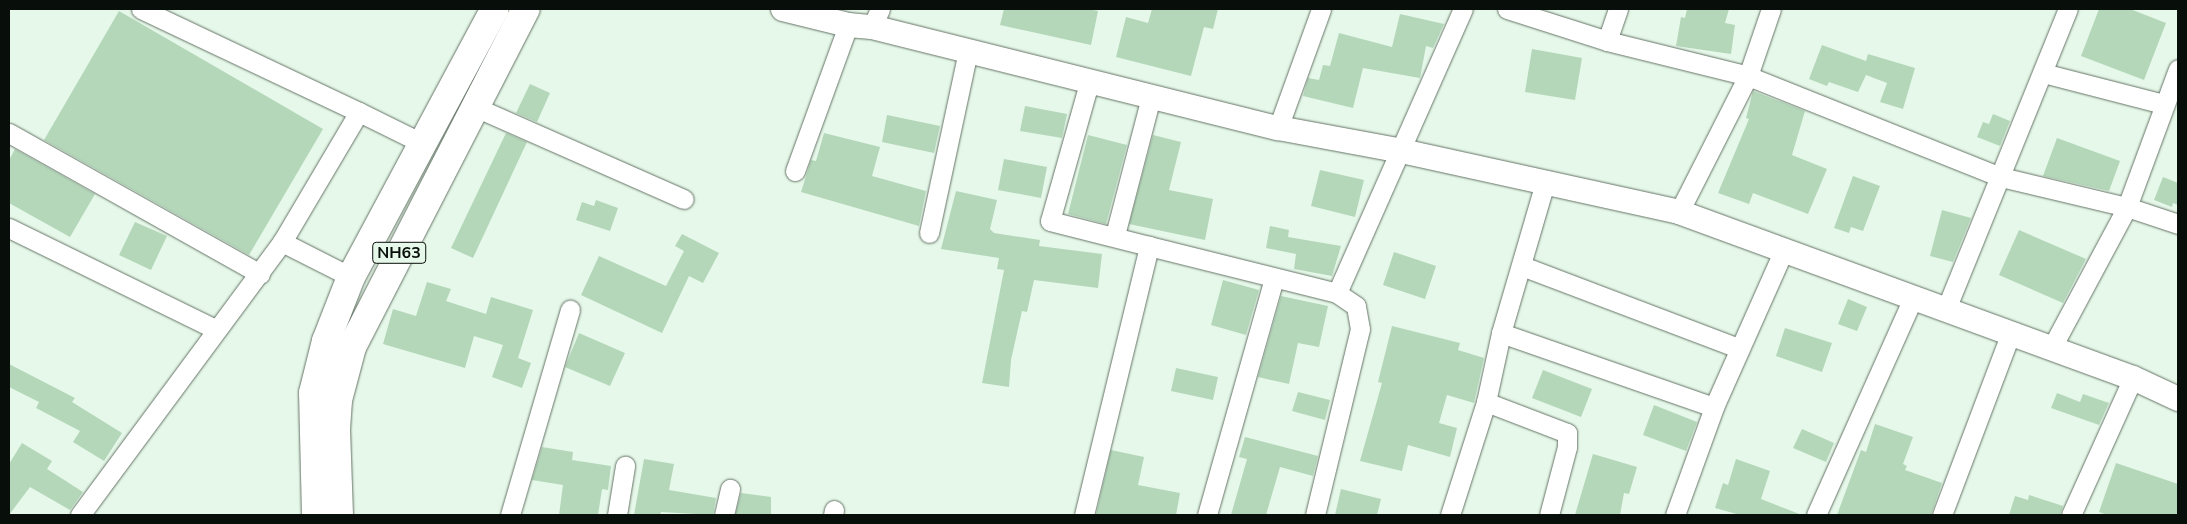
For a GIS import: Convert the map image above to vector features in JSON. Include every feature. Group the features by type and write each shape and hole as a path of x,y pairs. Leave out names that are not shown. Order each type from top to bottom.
{"highway":[{"name":"NH63","path":"316,515 313,393 326,341 352,277 495,9"},
{"name":"NH63","path":"339,515 336,429 338,400 352,347 526,9"}],"street":[{"path":"141,9 422,143"},
{"path":"783,9 848,25 876,18 968,51 1089,83 1278,128 1402,151 1679,212 1784,250 1912,300 1946,309 2010,335 2133,378 2178,399"},
{"path":"1278,128 1321,9"},
{"path":"1337,293 1402,151 1463,9"},
{"path":"1507,9 1607,41 1748,76 2002,177 2126,207 2178,224"},
{"path":"1607,41 1618,9"},
{"path":"1679,212 1748,76 1771,9"},
{"path":"1946,309 2002,177 2068,9"},
{"path":"795,171 848,25"},
{"path":"929,233 968,51"},
{"path":"2050,349 2126,207 2178,69"},
{"path":"2043,73 2164,104"},
{"path":"1089,83 1050,221 1115,235 1149,246 1337,293 1356,306 1360,329 1315,515"},
{"path":"1115,235 1151,97"},
{"path":"475,107 684,199"},
{"path":"80,515 215,329 260,274 282,242 359,112"},
{"path":"9,133 260,274"},
{"path":"1450,515 1486,402 1501,333 1545,183"},
{"path":"9,228 215,329"},
{"path":"282,242 352,277"},
{"path":"1084,515 1149,246"},
{"path":"1676,515 1714,407 1784,250"},
{"path":"1522,266 1740,349"},
{"path":"1207,515 1274,278"},
{"path":"1816,515 1912,300"},
{"path":"510,515 570,310"},
{"path":"1501,333 1714,407"},
{"path":"1942,515 2010,335"},
{"path":"2071,515 2133,378"},
{"path":"1486,402 1567,433 1567,448 1550,515"},
{"path":"617,515 624,466"},
{"path":"724,515 730,489"}],"building":[{"path":"1004,9 1088,9 1098,11 1091,45 1000,25"},
{"path":"1152,9 1218,9 1213,29 1204,27 1191,76 1116,57 1126,17 1148,23"},
{"path":"1687,9 1729,9 1725,23 1735,25 1731,54 1676,46 1681,17 1685,18"},
{"path":"2099,9 2130,9 2166,23 2144,80 2081,56"},
{"path":"119,11 323,129 249,255 44,140"},
{"path":"1400,14 1444,24 1433,48 1426,46 1420,78 1363,68 1353,108 1303,96 1308,78 1319,80 1323,65 1330,66 1339,33 1392,47"},
{"path":"1822,45 1866,61 1868,54 1915,68 1903,109 1880,102 1887,83 1866,75 1858,92 1829,82 1827,86 1809,79"},
{"path":"1532,49 1582,58 1575,100 1525,92"},
{"path":"530,84 550,93 537,122 516,113"},
{"path":"1753,91 1805,111 1792,155 1827,169 1808,214 1753,193 1749,204 1718,193 1749,119 1746,118"},
{"path":"1025,106 1067,114 1062,138 1020,131"},
{"path":"1993,114 2010,121 2000,146 1977,137 1983,122 1989,124"},
{"path":"887,115 940,126 934,153 882,142"},
{"path":"506,133 527,142 473,258 451,248"},
{"path":"824,133 880,147 872,176 926,191 919,226 801,192 811,160 816,161"},
{"path":"1088,135 1127,145 1106,224 1068,214"},
{"path":"1153,135 1181,142 1169,190 1213,199 1205,240 1129,224"},
{"path":"2057,138 2120,161 2109,191 2043,176"},
{"path":"15,149 95,194 70,237 9,203 9,160"},
{"path":"1004,159 1047,167 1041,198 998,190"},
{"path":"1320,170 1364,180 1355,217 1311,206"},
{"path":"1853,176 1880,186 1863,231 1851,227 1849,233 1834,228"},
{"path":"2163,177 2178,183 2178,205 2173,203 2172,207 2154,200"},
{"path":"956,191 997,200 990,229 994,233 1040,240 1039,246 1102,254 1098,288 1034,280 1027,312 1022,311 1011,360 1009,387 982,383 1004,270 997,269 999,258 941,249"},
{"path":"596,200 618,208 610,231 576,220 582,202 594,206"},
{"path":"1942,210 1971,218 1953,262 1930,256"},
{"path":"135,222 167,236 151,270 119,255"},
{"path":"1270,226 1289,230 1288,237 1341,246 1332,276 1294,269 1296,254 1266,248"},
{"path":"2019,230 2086,259 2063,303 1999,275"},
{"path":"682,234 719,253 703,283 689,276 662,333 581,295 599,256 666,286 684,251 675,246"},
{"path":"1394,252 1436,266 1425,299 1383,285"},
{"path":"1223,280 1259,290 1246,335 1211,325"},
{"path":"427,282 451,289 446,301 486,314 491,297 533,310 518,358 531,363 522,388 492,377 503,345 474,336 465,368 383,344 393,309 416,316"},
{"path":"1281,296 1328,306 1319,347 1298,343 1289,384 1258,377"},
{"path":"1848,299 1867,307 1857,331 1838,324"},
{"path":"1392,326 1460,343 1458,350 1484,358 1474,403 1447,395 1439,423 1457,428 1450,457 1408,445 1402,471 1360,461 1382,383 1378,382"},
{"path":"1785,328 1832,343 1822,372 1776,356"},
{"path":"579,333 625,353 610,386 565,367"},
{"path":"9,364 75,398 72,402 122,433 104,461 73,442 80,431 36,408 39,402 9,387"},
{"path":"1176,368 1218,377 1213,400 1171,391"},
{"path":"1543,370 1592,389 1581,417 1532,398"},
{"path":"1298,392 1330,400 1325,420 1292,411"},
{"path":"2057,393 2080,402 2083,394 2109,403 2099,425 2051,408"},
{"path":"1654,405 1697,422 1686,451 1643,435"},
{"path":"1875,424 1913,437 1903,464 1907,466 1905,470 1942,483 1931,515 1837,515 1861,450 1866,452"},
{"path":"1802,429 1834,443 1826,462 1793,448"},
{"path":"1245,437 1318,456 1313,476 1280,467 1266,515 1231,515 1247,459 1239,457"},
{"path":"22,443 52,461 47,469 83,492 70,510 30,487 9,515 9,464"},
{"path":"542,447 573,452 572,460 611,466 608,490 602,489 598,515 559,515 563,485 532,480"},
{"path":"1111,450 1144,457 1138,485 1180,493 1176,515 1096,515"},
{"path":"1593,454 1637,467 1629,494 1624,493 1620,515 1575,515"},
{"path":"644,459 674,464 669,490 716,498 713,515 661,512 660,515 634,515"},
{"path":"1736,459 1770,471 1761,499 1802,515 1740,515 1715,508 1723,483 1728,485"},
{"path":"2116,463 2178,484 2178,515 2107,515 2099,512"},
{"path":"1341,489 1381,499 1377,515 1335,515"},
{"path":"741,493 771,497 771,515 735,515"},
{"path":"2029,495 2063,506 2060,515 2009,515 2015,496 2028,500"}]}
